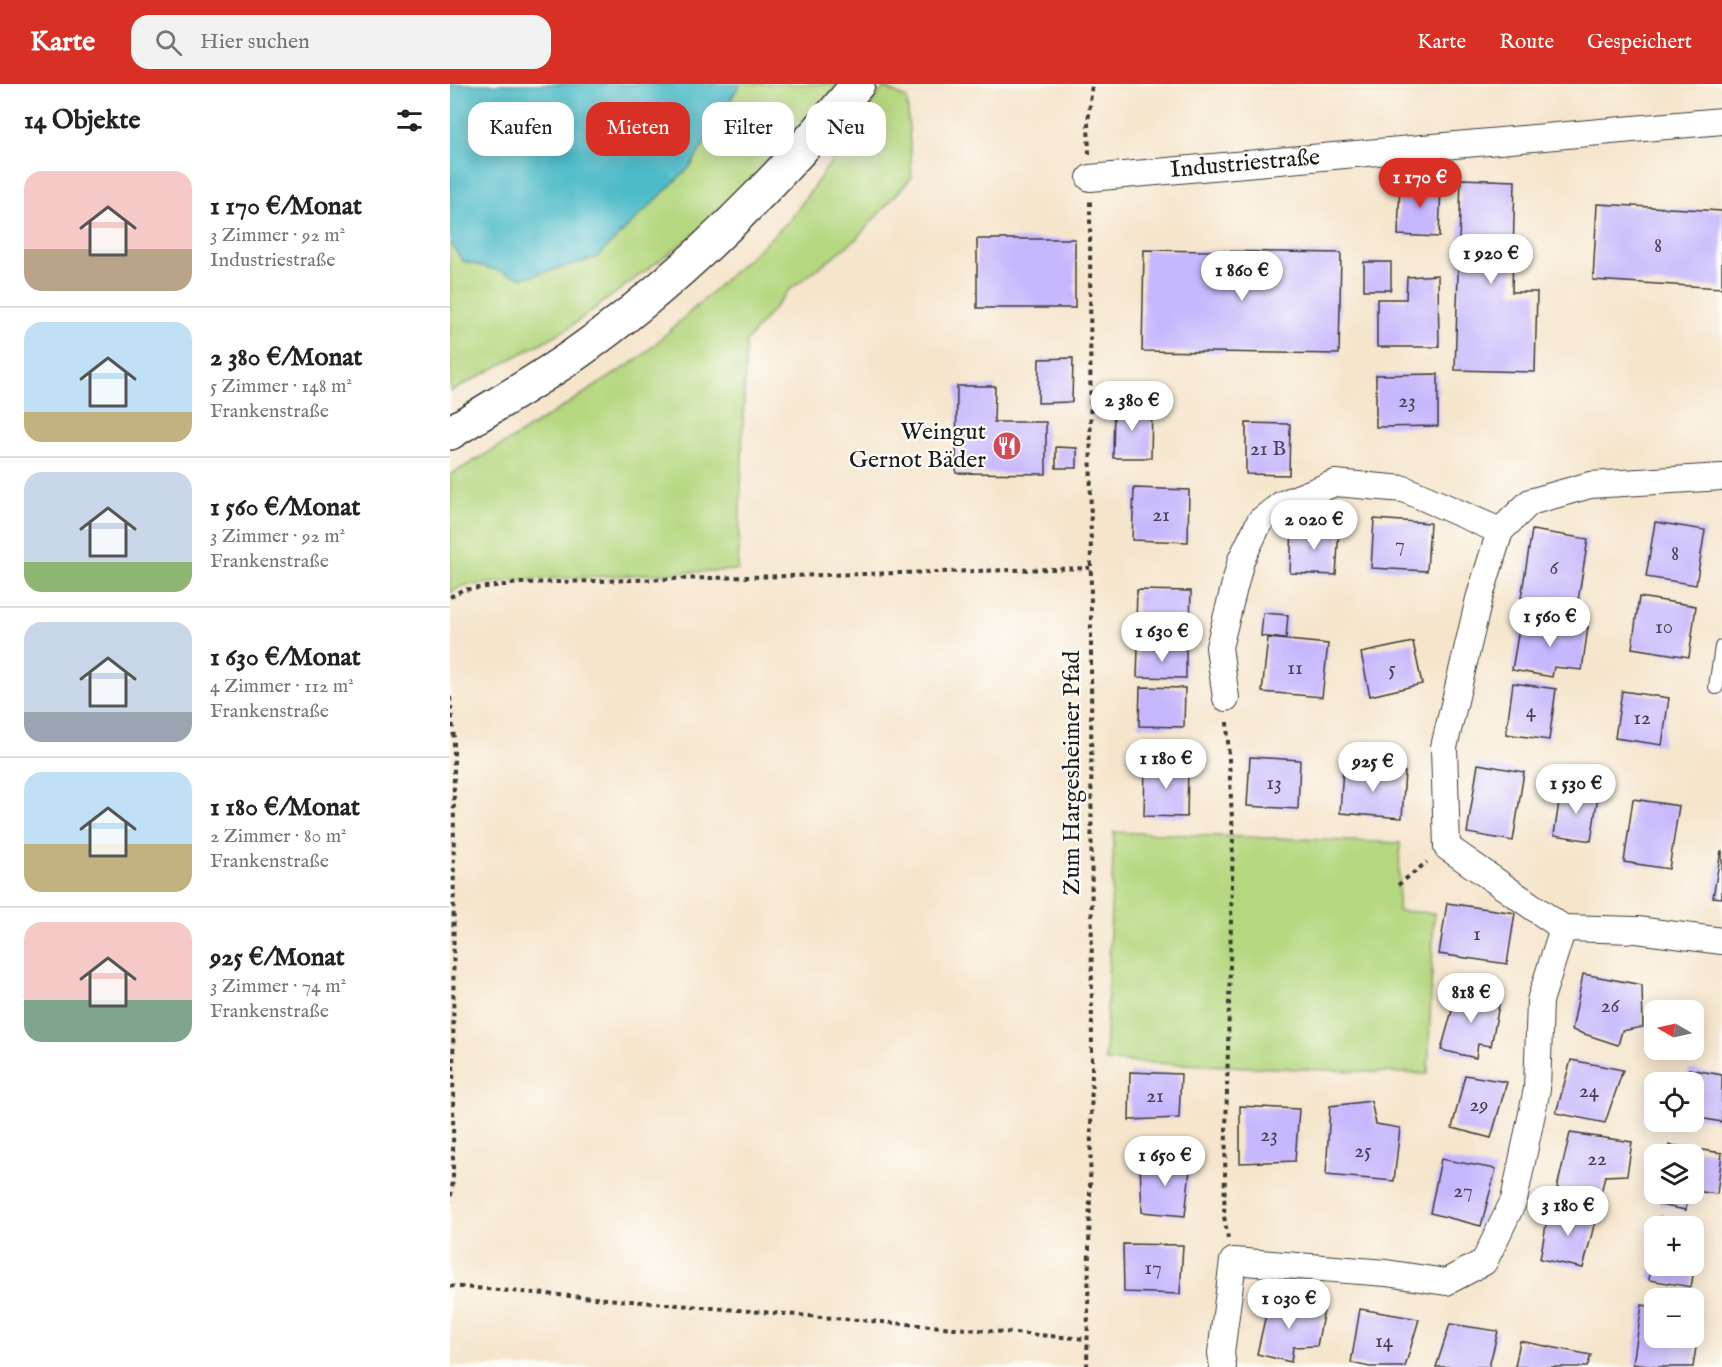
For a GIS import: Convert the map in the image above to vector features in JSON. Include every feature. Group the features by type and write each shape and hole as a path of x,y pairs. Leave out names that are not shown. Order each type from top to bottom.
{"main road":[{"path":"450,433 574,355 664,284 765,189 849,95"}],"street":[{"name":"Industriestraße","path":"1090,178 1722,121"},
{"path":"1722,477 1590,485 1530,502 1500,531 1479,599 1444,747 1447,847 1563,928 1637,930 1722,941"},
{"path":"1226,698 1219,647 1241,560 1260,520 1282,504 1335,483 1404,489 1500,531"},
{"path":"1223,1367 1221,1353 1233,1262 1386,1273 1446,1282 1484,1262 1514,1200 1537,1089 1540,1001 1563,928"}],"lane":[{"path":"1716,687 1722,647"}],"path":[{"name":"Zum Hargesheimer Pfad","path":"1087,1367 1092,1072 1088,123 1092,84"},
{"path":"450,597 462,590 520,583 1090,568"},
{"path":"450,697 454,739 454,811 453,1180 450,1202"},
{"path":"1226,698 1233,837 1224,1216 1233,1262"},
{"path":"1398,885 1447,847"},
{"path":"450,1286 1086,1339"}],"green space":[{"path":"740,84 840,84 823,102 806,102 806,121 794,134 794,102 729,102"},
{"path":"884,87 907,99 912,177 855,240 788,291 746,342 738,570 520,580 462,586 450,593 450,475 512,439 640,358 790,220 835,156 886,156 886,102 873,102"},
{"path":"702,147 702,156 773,156 691,237 567,329 450,392 450,243 463,261 690,167"},
{"path":"1114,832 1400,843 1398,911 1434,913 1428,1074 1105,1061"}],"water":[{"path":"450,84 740,84 729,102 702,102 702,147 690,167 596,258 524,278 463,261 450,243"}],"building":[{"path":"1461,179 1515,181 1512,292 1537,292 1535,372 1455,370"},
{"path":"1400,182 1441,183 1439,237 1398,235"},
{"path":"1597,204 1722,211 1722,288 1593,280"},
{"path":"977,239 1075,239 1075,308 977,308"},
{"path":"1144,250 1341,253 1339,354 1142,351"},
{"path":"1364,262 1391,262 1391,290 1364,290"},
{"path":"1438,275 1439,347 1377,347 1377,299 1406,299 1407,277"},
{"path":"1073,358 1072,402 1038,403 1039,359"},
{"path":"1438,374 1438,426 1376,427 1376,375"},
{"path":"957,386 995,386 994,422 1046,422 1046,474 956,473"},
{"path":"1114,406 1152,406 1151,458 1113,458"},
{"path":"1246,423 1290,424 1289,475 1246,474"},
{"path":"1056,447 1077,448 1077,468 1056,468"},
{"path":"1134,488 1189,490 1188,542 1132,540"},
{"path":"1374,519 1430,523 1427,571 1371,568"},
{"path":"1655,522 1705,530 1696,585 1646,577"},
{"path":"1292,528 1339,530 1336,575 1290,573"},
{"path":"1532,530 1588,539 1577,607 1521,598"},
{"path":"1137,590 1191,591 1190,624 1136,623"},
{"path":"1639,597 1696,606 1689,657 1632,648"},
{"path":"1263,613 1288,615 1286,639 1261,636"},
{"path":"1548,622 1588,627 1582,670 1554,667 1552,677 1512,670 1520,623 1547,628"},
{"path":"1268,638 1328,644 1322,697 1262,692"},
{"path":"1413,642 1422,684 1370,696 1361,653"},
{"path":"1138,648 1186,649 1186,678 1137,677"},
{"path":"1513,683 1556,689 1549,740 1506,734"},
{"path":"1140,687 1185,688 1184,727 1139,726"},
{"path":"1622,691 1669,698 1662,745 1615,738"},
{"path":"1250,757 1300,760 1298,809 1247,806"},
{"path":"1145,762 1188,763 1187,817 1144,816"},
{"path":"1478,764 1524,772 1513,841 1467,833"},
{"path":"1343,768 1405,772 1402,818 1340,813"},
{"path":"1561,789 1598,795 1591,841 1554,835"},
{"path":"1633,799 1679,806 1669,869 1624,862"},
{"path":"1722,851 1722,898 1713,897"},
{"path":"1447,903 1515,913 1507,964 1439,954"},
{"path":"1583,974 1642,985 1643,1027 1622,1031 1618,1045 1572,1030"},
{"path":"1458,989 1500,1000 1491,1046 1478,1044 1476,1058 1441,1050"},
{"path":"1571,1060 1623,1070 1605,1123 1556,1113"},
{"path":"1689,1069 1722,1075 1722,1122 1704,1119 1704,1072 1689,1072"},
{"path":"1130,1072 1181,1074 1179,1118 1129,1120"},
{"path":"1465,1075 1507,1082 1491,1138 1452,1128"},
{"path":"1371,1101 1376,1124 1400,1128 1394,1181 1326,1175 1330,1106"},
{"path":"1240,1106 1299,1109 1295,1161 1240,1163"},
{"path":"1570,1133 1632,1142 1627,1175 1605,1176 1600,1198 1557,1188"},
{"path":"1704,1150 1722,1153 1717,1194 1704,1192"},
{"path":"1441,1159 1496,1169 1481,1226 1430,1213"},
{"path":"1191,1160 1185,1216 1142,1212 1140,1163"},
{"path":"1659,1204 1687,1204 1686,1210"},
{"path":"1549,1208 1597,1214 1583,1268 1540,1259"},
{"path":"1123,1244 1183,1245 1180,1294 1124,1292"},
{"path":"1650,1276 1693,1276 1691,1287 1649,1280"},
{"path":"1269,1301 1324,1310 1317,1346 1293,1347 1291,1362 1257,1354"},
{"path":"1642,1305 1644,1305 1644,1348 1696,1348 1693,1367 1655,1367 1633,1364"},
{"path":"1360,1309 1419,1319 1405,1367 1370,1367 1351,1363"},
{"path":"1450,1324 1498,1331 1489,1367 1436,1367"},
{"path":"1520,1341 1591,1355 1587,1367 1515,1367"}],"place":[{"name":"Weingut Gernot Bäder","path":"1007,446"}]}
